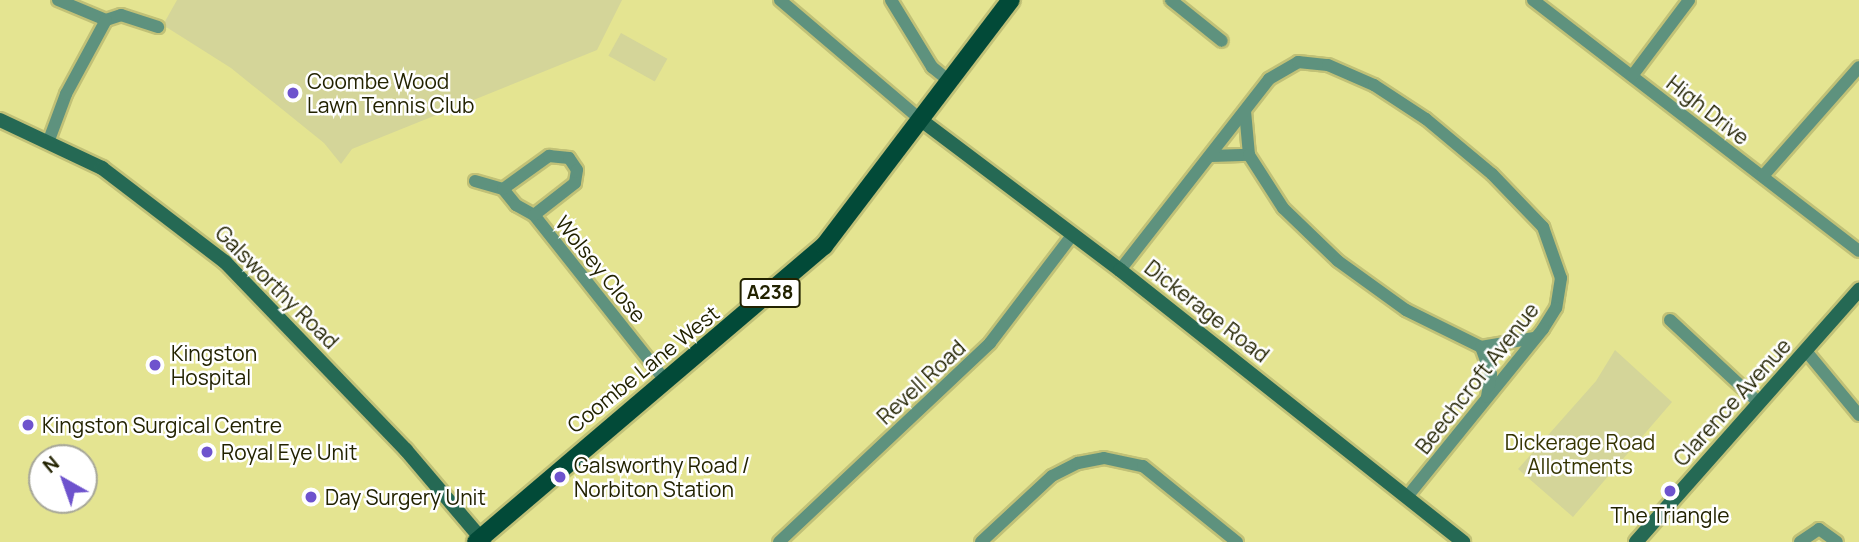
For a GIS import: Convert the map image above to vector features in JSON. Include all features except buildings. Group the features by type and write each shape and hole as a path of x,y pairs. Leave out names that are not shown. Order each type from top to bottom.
{"main road":[{"name":"Coombe Lane West","path":"480,541 664,379 824,246 1011,0"}],"street":[{"path":"58,0 106,20 121,15 158,27"},
{"path":"780,0 920,120"},
{"path":"891,0 932,66 949,82"},
{"path":"1171,0 1222,41"},
{"name":"High Drive","path":"1533,0 1859,251"},
{"path":"1632,76 1689,0"},
{"path":"49,140 66,94 106,20"},
{"name":"Beechcroft Avenue","path":"1120,270 1269,79 1298,61 1328,65 1374,85 1426,118 1492,174 1543,227 1561,278 1556,308 1408,496"},
{"path":"1763,176 1859,67"},
{"path":"1245,111 1249,155 1283,208 1338,261 1406,310 1481,347 1508,346 1535,337"},
{"name":"Galsworthy Road","path":"0,120 49,140 133,189 249,283 406,450 480,541"},
{"name":"Dickerage Road","path":"920,120 1120,270 1463,542"},
{"path":"1211,156 1249,155"},
{"name":"Wolsey Close","path":"503,189 549,156 569,159 577,170 575,183 534,215"},
{"name":"Wolsey Close","path":"475,181 503,189 516,205 534,215 664,379"},
{"name":"Revell Road","path":"779,542 990,343 1073,234"},
{"name":"Clarence Avenue","path":"1636,542 1859,290"},
{"path":"1670,320 1759,403"},
{"path":"1481,347 1491,374 1486,400"},
{"path":"1806,351 1859,415"},
{"path":"981,542 1052,476 1078,463 1104,458 1143,466 1237,542"},
{"path":"1800,542 1819,528 1837,542"}],"green space":[{"path":"177,0 622,0 597,50 352,149 341,164 324,143 231,68 163,25"},
{"path":"621,33 667,59 655,81 608,56"},
{"name":"Dickerage Road Allotments","path":"1615,350 1672,402 1573,517 1518,469 1596,381"}],"place":[{"name":"Coombe Wood Lawn Tennis Club","path":"293,93"},
{"name":"Kingston Hospital","path":"155,365"},
{"name":"Kingston Surgical Centre","path":"28,425"},
{"name":"Royal Eye Unit","path":"207,452"},
{"name":"Galsworthy Road / Norbiton Station","path":"560,477"},
{"name":"The Triangle","path":"1670,491"},
{"name":"Day Surgery Unit","path":"311,497"}]}
